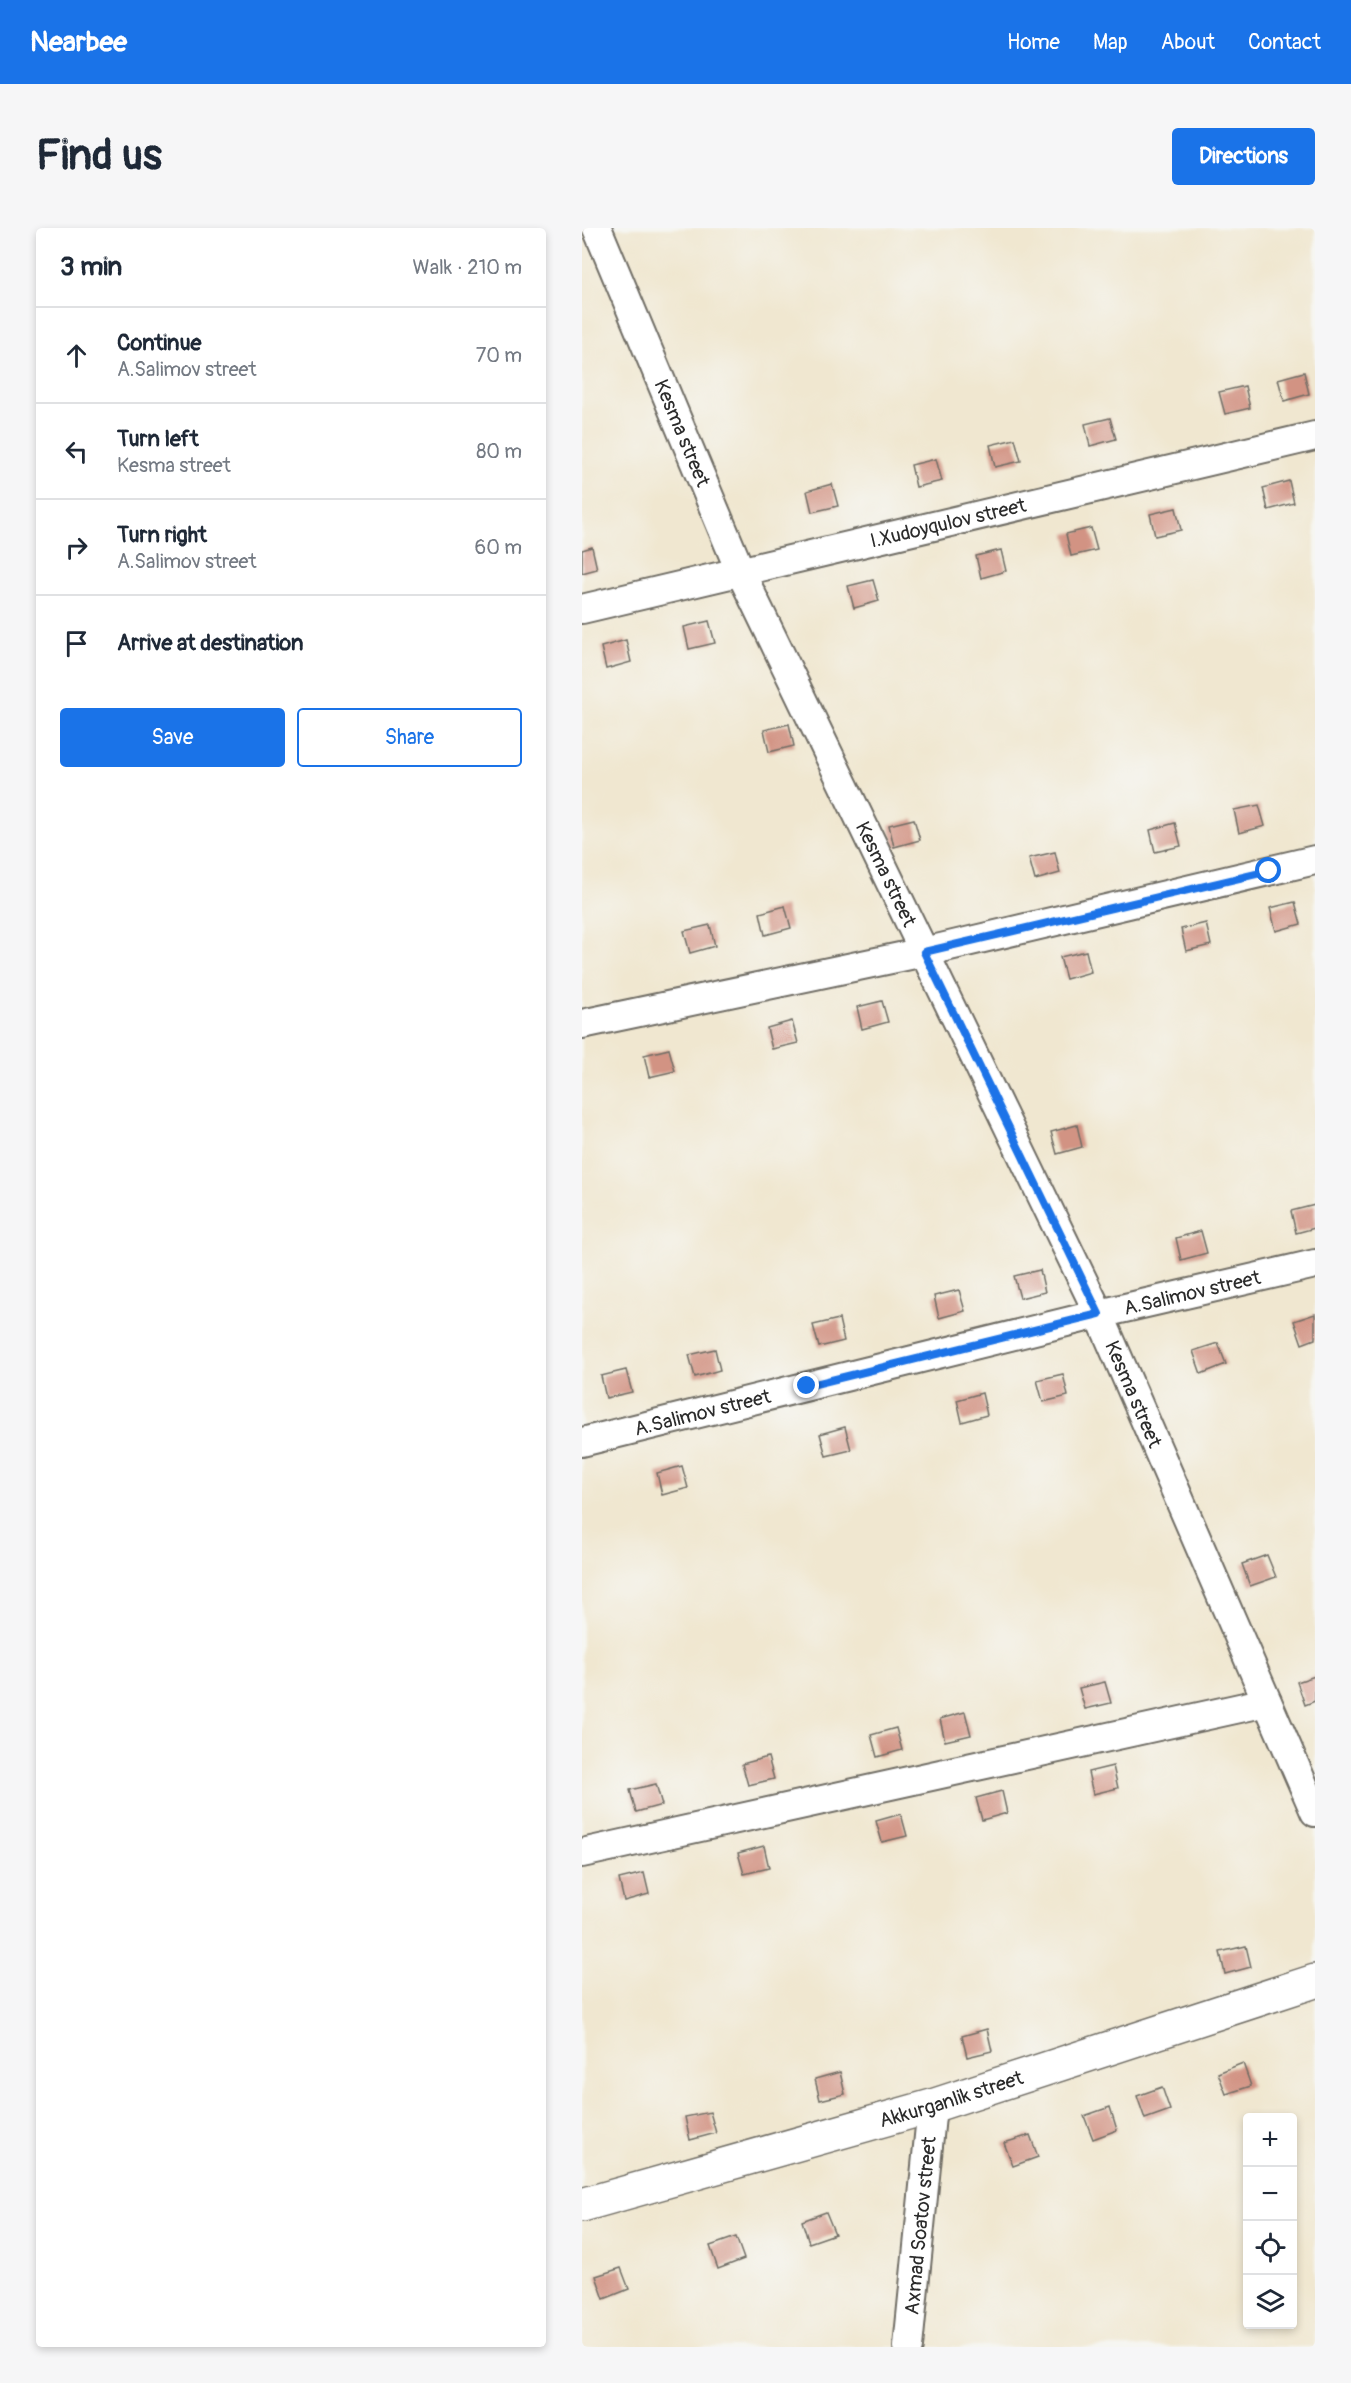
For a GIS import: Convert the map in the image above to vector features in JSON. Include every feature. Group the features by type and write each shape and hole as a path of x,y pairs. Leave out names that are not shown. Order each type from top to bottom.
{"street":[{"name":"Kesma street","path":"597,228 741,573 1099,1314 1315,1812"},
{"name":"I.Хudoyqulov street","path":"582,609 1315,436"},
{"path":"582,1024 924,952 1315,860"},
{"name":"A.Salimov street","path":"582,1442 1099,1314 1315,1264"},
{"path":"582,1853 1267,1702"},
{"name":"Akkurganlik street","path":"582,2205 932,2106 1315,1981"},
{"name":"Axmad Soatov street","path":"908,2347 932,2106"}],"building":[{"path":"1304,372 1309,394 1284,401 1278,379"},
{"path":"1245,386 1250,408 1225,414 1219,392"},
{"path":"1110,418 1116,439 1090,446 1085,424"},
{"path":"1015,439 1021,461 995,467 990,445"},
{"path":"936,459 942,481 916,487 911,465"},
{"path":"1289,481 1294,503 1268,510 1263,488"},
{"path":"832,484 838,506 812,512 807,491"},
{"path":"1176,508 1181,530 1155,536 1150,514"},
{"path":"1091,528 1097,550 1071,556 1066,534"},
{"path":"592,547 597,569 582,573 582,550"},
{"path":"1001,550 1006,571 981,578 976,556"},
{"path":"873,580 879,601 854,608 848,586"},
{"path":"709,621 715,643 689,649 684,627"},
{"path":"626,640 631,662 606,669 601,647"},
{"path":"789,724 794,746 769,752 764,730"},
{"path":"1259,805 1265,826 1239,833 1234,810"},
{"path":"914,819 920,840 894,847 889,825"},
{"path":"1175,823 1181,846 1155,852 1150,830"},
{"path":"1055,852 1060,873 1035,880 1029,858"},
{"path":"1295,902 1301,924 1276,931 1270,908"},
{"path":"785,906 791,928 765,935 760,913"},
{"path":"1206,923 1211,945 1186,951 1181,929"},
{"path":"710,925 715,946 690,953 684,931"},
{"path":"1086,951 1091,972 1066,979 1060,957"},
{"path":"882,1001 888,1022 862,1029 857,1007"},
{"path":"792,1021 798,1043 772,1049 767,1028"},
{"path":"669,1049 675,1071 649,1077 644,1055"},
{"path":"1077,1125 1082,1147 1057,1154 1051,1132"},
{"path":"1315,1205 1315,1228 1296,1233 1291,1211"},
{"path":"1201,1231 1207,1253 1181,1260 1176,1238"},
{"path":"1040,1270 1045,1292 1020,1298 1014,1276"},
{"path":"959,1290 965,1311 939,1318 934,1296"},
{"path":"1315,1314 1315,1339 1302,1344 1294,1321"},
{"path":"839,1319 844,1341 819,1347 813,1325"},
{"path":"1218,1343 1226,1364 1201,1374 1193,1351"},
{"path":"715,1349 720,1370 695,1377 689,1355"},
{"path":"626,1370 632,1392 606,1398 601,1376"},
{"path":"1063,1374 1068,1396 1043,1402 1037,1380"},
{"path":"982,1393 987,1415 962,1422 957,1400"},
{"path":"845,1427 851,1450 826,1456 820,1434"},
{"path":"682,1466 688,1488 662,1495 657,1473"},
{"path":"1267,1555 1276,1577 1250,1586 1242,1564"},
{"path":"1315,1676 1315,1701 1305,1705 1297,1682"},
{"path":"1105,1682 1111,1703 1085,1709 1079,1688"},
{"path":"965,1712 971,1735 945,1741 940,1719"},
{"path":"896,1728 902,1750 877,1757 871,1735"},
{"path":"768,1757 774,1779 748,1785 742,1764"},
{"path":"1113,1766 1118,1788 1093,1794 1088,1772"},
{"path":"656,1784 662,1805 636,1812 630,1790"},
{"path":"1002,1791 1007,1813 982,1820 976,1798"},
{"path":"901,1814 907,1836 882,1842 876,1821"},
{"path":"764,1846 769,1868 744,1874 738,1853"},
{"path":"644,1873 649,1894 624,1901 619,1879"},
{"path":"1246,1946 1251,1967 1225,1974 1220,1952"},
{"path":"987,2029 992,2051 967,2057 962,2036"},
{"path":"1243,2063 1251,2086 1226,2094 1218,2073"},
{"path":"840,2072 845,2094 820,2100 815,2079"},
{"path":"1162,2087 1170,2110 1145,2119 1137,2096"},
{"path":"1110,2107 1117,2130 1093,2139 1084,2116"},
{"path":"710,2112 716,2133 690,2140 685,2117"},
{"path":"1030,2135 1038,2157 1013,2166 1004,2143"},
{"path":"826,2212 835,2234 809,2243 802,2221"},
{"path":"736,2237 744,2259 718,2269 710,2246"},
{"path":"621,2268 629,2289 604,2299 596,2276"}],"route":[{"path":"807,1386 1099,1314 924,952 1269,871"}]}
